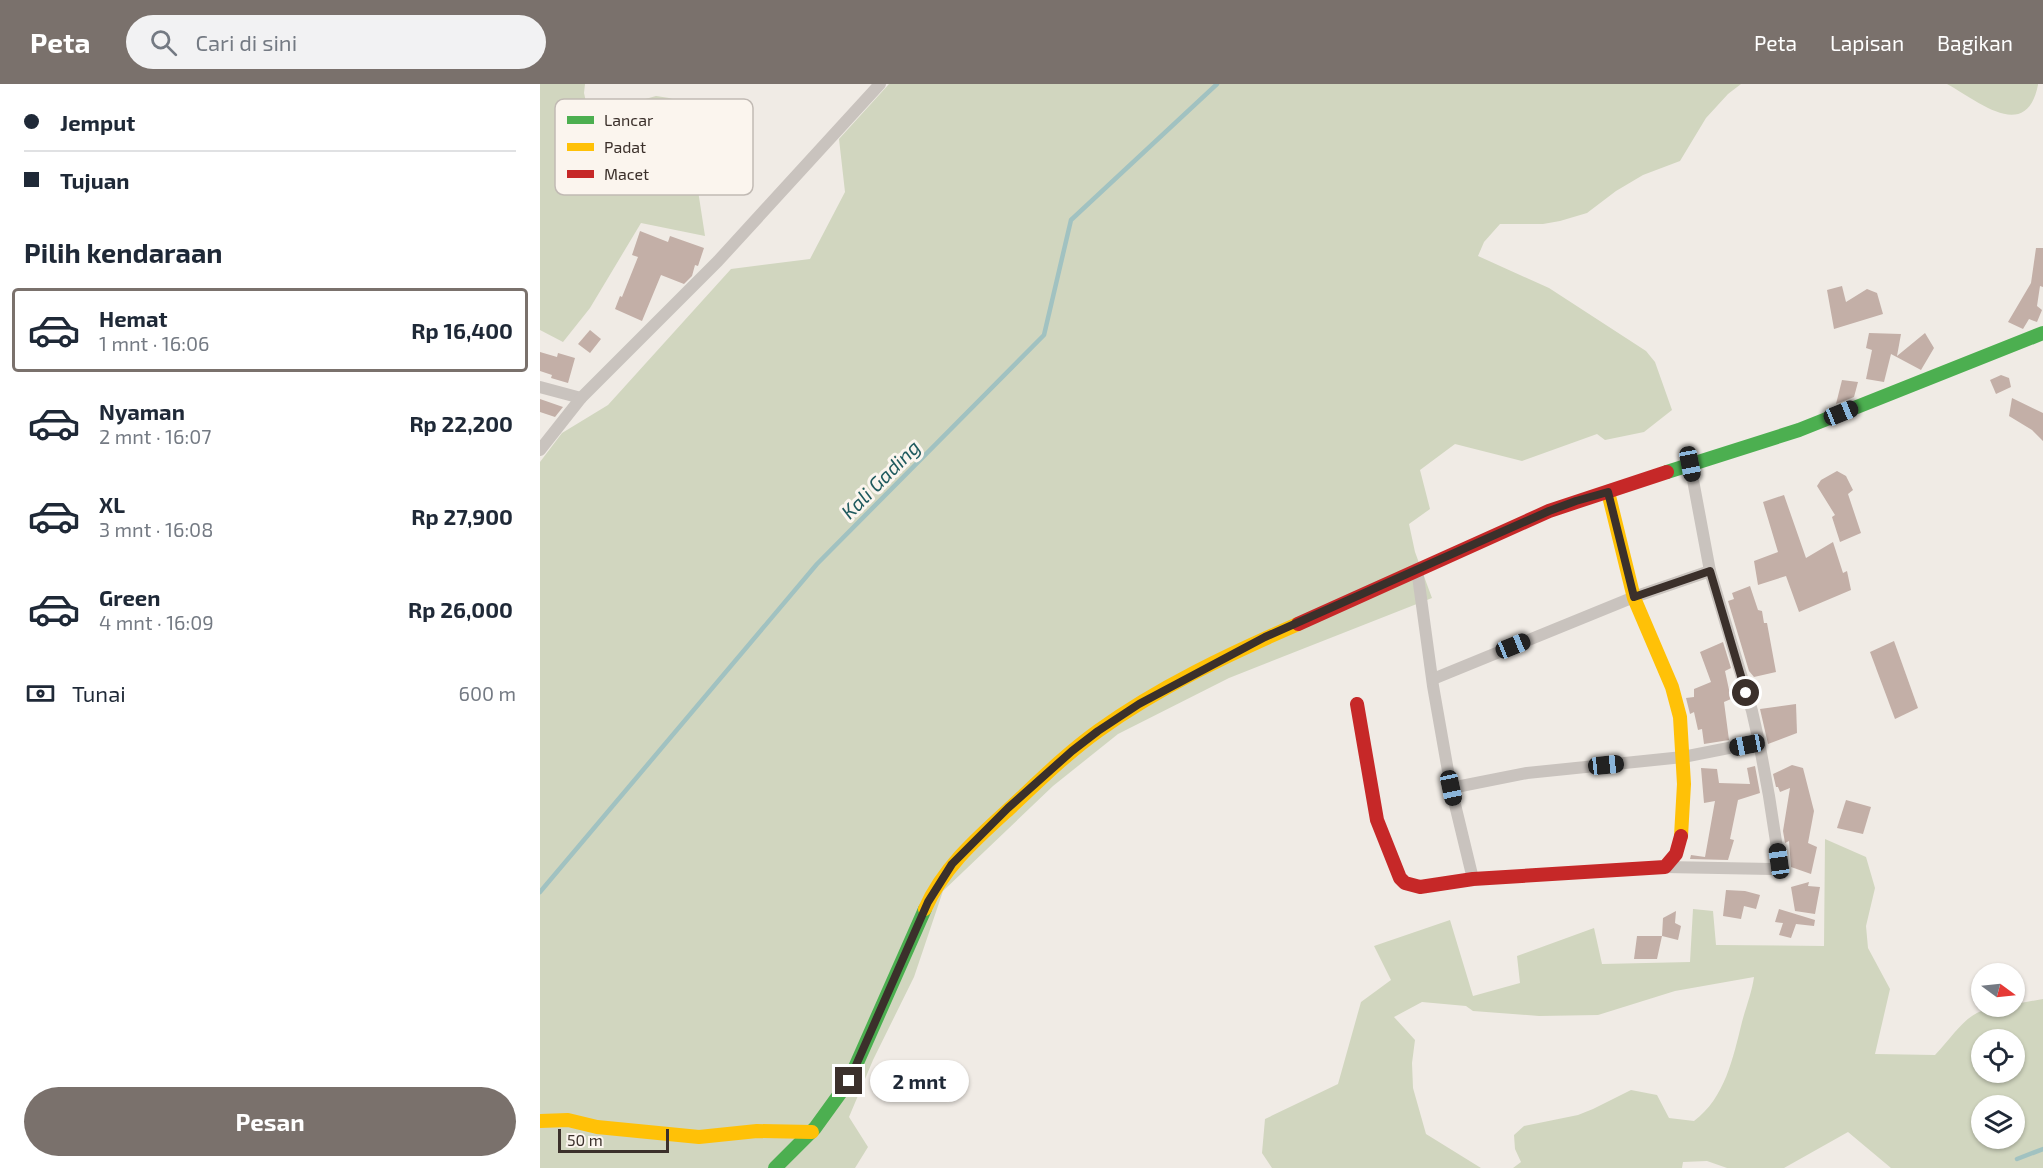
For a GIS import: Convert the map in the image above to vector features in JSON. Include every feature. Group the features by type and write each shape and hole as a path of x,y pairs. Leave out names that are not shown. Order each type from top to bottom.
{"street":[{"path":"540,450 581,398 718,261 880,84"},
{"path":"775,1168 812,1132 839,1099 928,902 942,878 968,846 1072,751 1139,704 1240,649 1549,511 1799,430 2043,333"},
{"path":"540,387 581,398"},
{"path":"1357,704 1377,820 1400,878 1405,883 1420,887 1473,879 1665,867 1772,869 1777,866 1779,861 1759,742 1752,711 1710,571 1690,464"},
{"path":"1608,492 1634,597 1673,694 1680,718 1683,757 1681,837 1673,860 1665,867"},
{"path":"1417,569 1451,788 1473,879"},
{"path":"1433,679 1634,597 1710,571"},
{"path":"1451,788 1527,773 1683,757 1759,742"},
{"path":"540,1121 568,1120 597,1127 699,1137 757,1131 812,1132"}],"green space":[{"path":"540,84 585,84 585,99 555,99 555,195 699,195 705,236 641,223 590,308 563,342 540,330"},
{"path":"889,84 1741,84 1728,94 1706,118 1680,161 1643,175 1616,191 1587,213 1543,224 1500,224 1484,242 1478,256 1549,288 1646,351 1655,362 1672,410 1644,432 1605,440 1597,434 1522,461 1455,444 1420,470 1430,509 1409,524 1415,552 1432,598 1229,678 1118,734 1053,786 943,891 914,977 873,1060 849,1117 868,1147 855,1168 540,1168 540,462 562,433 608,405 731,269 810,259 845,192 839,139"},
{"path":"1947,84 2038,85 2032,102 2023,112 2012,115 1986,107"},
{"path":"656,96 672,99 646,99"},
{"path":"1825,839 1866,857 1875,888 1866,926 1868,948 1890,989 1875,1054 1935,1055 1971,1017 2025,1017 2025,1002 2043,999 2043,1168 1891,1168 1848,1132 1784,1168 1727,1168 1707,1161 1683,1162 1682,1168 1513,1168 1521,1162 1515,1149 1514,1135 1524,1126 1578,1115 1631,1090 1657,1095 1669,1118 1694,1121 1713,1101 1726,1076 1754,977 1675,991 1598,1015 1539,1016 1473,1011 1466,1006 1422,1002 1394,1017 1415,1040 1412,1063 1413,1088 1426,1134 1481,1168 1272,1168 1262,1153 1265,1119 1338,1084 1361,1002 1391,980 1374,946 1450,920 1473,996 1520,983 1517,956 1594,928 1602,964 1690,962 1693,909 1713,911 1716,945 1824,946"}],"building":[{"path":"640,231 668,242 670,236 704,248 698,266 695,265 692,276 684,284 661,275 642,321 615,309 638,257 632,255"},
{"path":"2036,248 2043,248 2043,287 2040,286 2037,306 2042,310 2037,322 2029,319 2023,329 2008,322 2031,283"},
{"path":"1842,286 1846,302 1867,289 1877,293 1883,314 1834,329 1827,290"},
{"path":"590,330 601,339 590,353 578,344"},
{"path":"1869,333 1901,334 1897,356 1925,333 1934,348 1921,370 1891,354 1884,382 1866,379 1872,350 1866,348"},
{"path":"540,352 557,357 558,353 575,358 568,383 551,378 552,375 540,371"},
{"path":"2001,375 2009,378 2011,387 1996,394 1990,380"},
{"path":"1842,380 1858,382 1854,397 1836,404"},
{"path":"2012,398 2043,413 2043,441 2032,430 2009,416"},
{"path":"540,399 563,407 555,417 540,412"},
{"path":"1837,471 1846,476 1853,490 1848,494 1861,533 1840,542 1832,517 1835,515 1817,486 1821,480"},
{"path":"1784,495 1806,558 1833,542 1843,573 1847,571 1851,590 1799,612 1786,576 1758,585 1754,561 1778,552 1763,502"},
{"path":"1750,586 1758,610 1762,611 1764,623 1767,623 1776,672 1754,677 1749,671 1728,601 1734,599 1732,593"},
{"path":"1894,641 1918,708 1895,719 1870,652"},
{"path":"1723,642 1731,668 1725,671 1731,699 1724,702 1729,740 1704,744 1702,729 1698,730 1694,712 1690,714 1686,698 1694,697 1694,689 1711,682 1700,652"},
{"path":"1796,704 1797,733 1768,744 1760,709"},
{"path":"1792,765 1803,768 1814,811 1808,843 1817,847 1811,874 1791,867 1789,841 1785,843 1783,831 1790,788 1780,792 1776,787 1773,774"},
{"path":"1755,766 1760,793 1738,800 1730,839 1734,840 1728,860 1690,859 1691,855 1705,857 1715,801 1704,803 1701,768 1717,769 1719,783 1750,784 1747,768"},
{"path":"1846,800 1871,807 1863,834 1837,828"},
{"path":"1809,882 1808,886 1820,887 1815,914 1795,911 1791,887"},
{"path":"1726,890 1760,895 1756,909 1744,906 1741,919 1723,916"},
{"path":"1779,909 1815,920 1814,926 1796,924 1791,938 1779,935 1783,923 1775,922"},
{"path":"1676,911 1675,923 1681,926 1678,940 1662,936 1663,918"},
{"path":"1637,936 1662,936 1657,959 1634,959"}],"waterway":[{"name":"Kali Gading","path":"540,892 817,564 1044,335 1071,220 1217,84"},
{"path":"2017,1159 2043,1149"}],"traffic: fast":[{"path":"1667,472 1799,430 2043,333"},
{"path":"775,1168 815,1128 849,1081 925,909"}],"traffic: slow":[{"path":"1608,492 1634,598 1672,687 1680,717 1684,784 1681,836"},
{"path":"925,909 941,880 973,843 1052,768 1086,740 1121,715 1170,686 1220,659 1298,624"},
{"path":"540,1121 568,1120 597,1127 699,1137 757,1131 812,1132"}],"traffic: jam":[{"path":"1298,624 1549,511 1667,472"},
{"path":"1357,704 1377,820 1400,878 1405,883 1420,887 1473,879 1665,867 1676,854 1681,836"}],"route":[{"path":"849,1081 928,902 942,878 968,846 1072,751 1139,704 1232,653 1549,511 1608,492 1634,597 1710,571 1746,693"}]}
